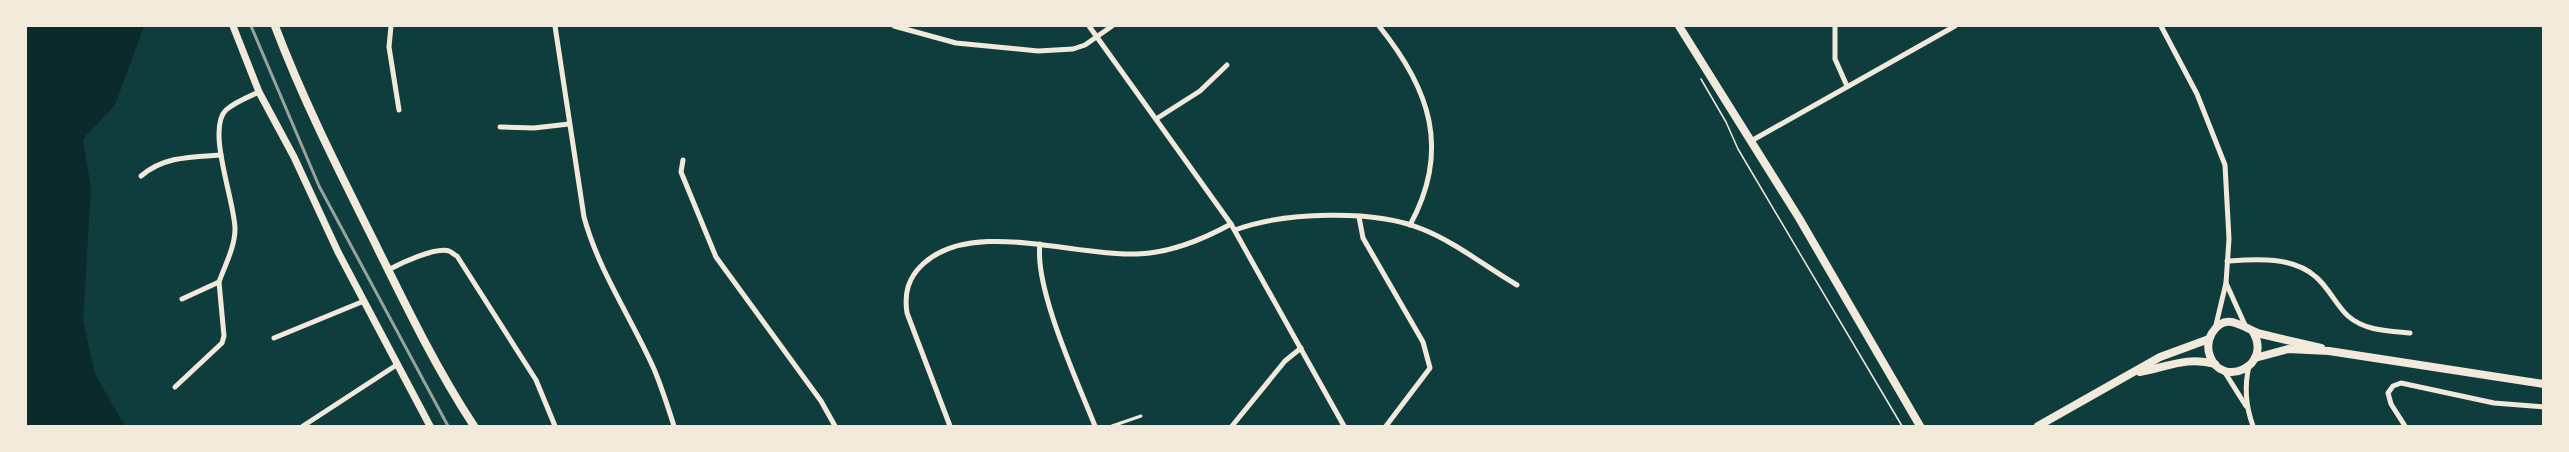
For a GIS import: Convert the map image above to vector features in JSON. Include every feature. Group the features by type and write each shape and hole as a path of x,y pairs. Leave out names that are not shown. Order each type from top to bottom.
{"main road":[{"path":"275,26 310,110 388,270 474,426"},
{"path":"1679,26 1821,255 1918,423 1928,426"},
{"path":"2229,322 2245,325 2253,332 2258,344 2255,358 2249,366 2237,372 2223,370 2209,355 2209,339 2215,329 2229,322"},
{"path":"2253,332 2329,351 2544,384"},
{"path":"2038,426 2136,373 2160,357 2209,339"},
{"path":"2255,358 2277,350 2329,351"},
{"path":"2136,373 2183,360 2215,364"}],"street":[{"path":"233,26 259,92 294,157 338,252 430,426"},
{"path":"391,26 389,47 399,110"},
{"path":"555,26 584,217 591,242 604,273 654,369 674,426"},
{"path":"894,26 956,43 1038,51 1073,50 1085,45 1112,26"},
{"path":"1089,26 1233,227 1344,426"},
{"path":"1379,26 1414,78 1428,116 1433,140 1429,179 1419,208 1410,225"},
{"path":"1835,26 1835,59 1847,86"},
{"path":"1751,141 1955,26"},
{"path":"2161,26 2197,94 2225,165 2229,240 2226,284 2215,329"},
{"path":"1156,119 1200,91 1227,65"},
{"path":"175,387 222,343 224,336 219,282 235,239 235,226 221,155 220,122 225,111 259,92"},
{"path":"500,127 534,128 569,124"},
{"path":"141,176 152,166 169,160 221,155"},
{"path":"683,160 681,172 716,256 821,401 835,426"},
{"path":"1359,217 1363,238 1423,342 1430,368 1386,426"},
{"path":"950,426 907,313 905,294 912,276 930,258 956,247 987,241 1040,244 1088,252 1138,254 1186,245 1233,227 1275,220 1381,218 1410,225 1441,238 1517,285"},
{"path":"1040,244 1038,257 1055,321 1095,426"},
{"path":"388,270 409,260 439,251 449,251 457,256 536,380 555,426"},
{"path":"2227,261 2254,259 2278,261 2300,267 2315,276 2348,316 2361,324 2377,330 2410,333"},
{"path":"182,299 219,282"},
{"path":"2226,284 2245,325"},
{"path":"274,338 364,301"},
{"path":"1232,426 1285,361 1301,348"},
{"path":"303,426 398,364"},
{"path":"2247,408 2246,384 2249,366"},
{"path":"2223,370 2247,408 2253,426"},
{"path":"2405,426 2391,404 2388,393 2393,386 2401,383 2475,400 2544,407"}],"lane":[{"path":"1112,426 1140,416"}],"path":[{"path":"1697,72 1726,122 1746,163 1902,426"}],"water":[{"path":"26,26 144,26 115,105 83,139 91,189 83,320 95,374 125,426 26,426"}],"railway":[{"path":"251,26 319,186 448,426"}]}
